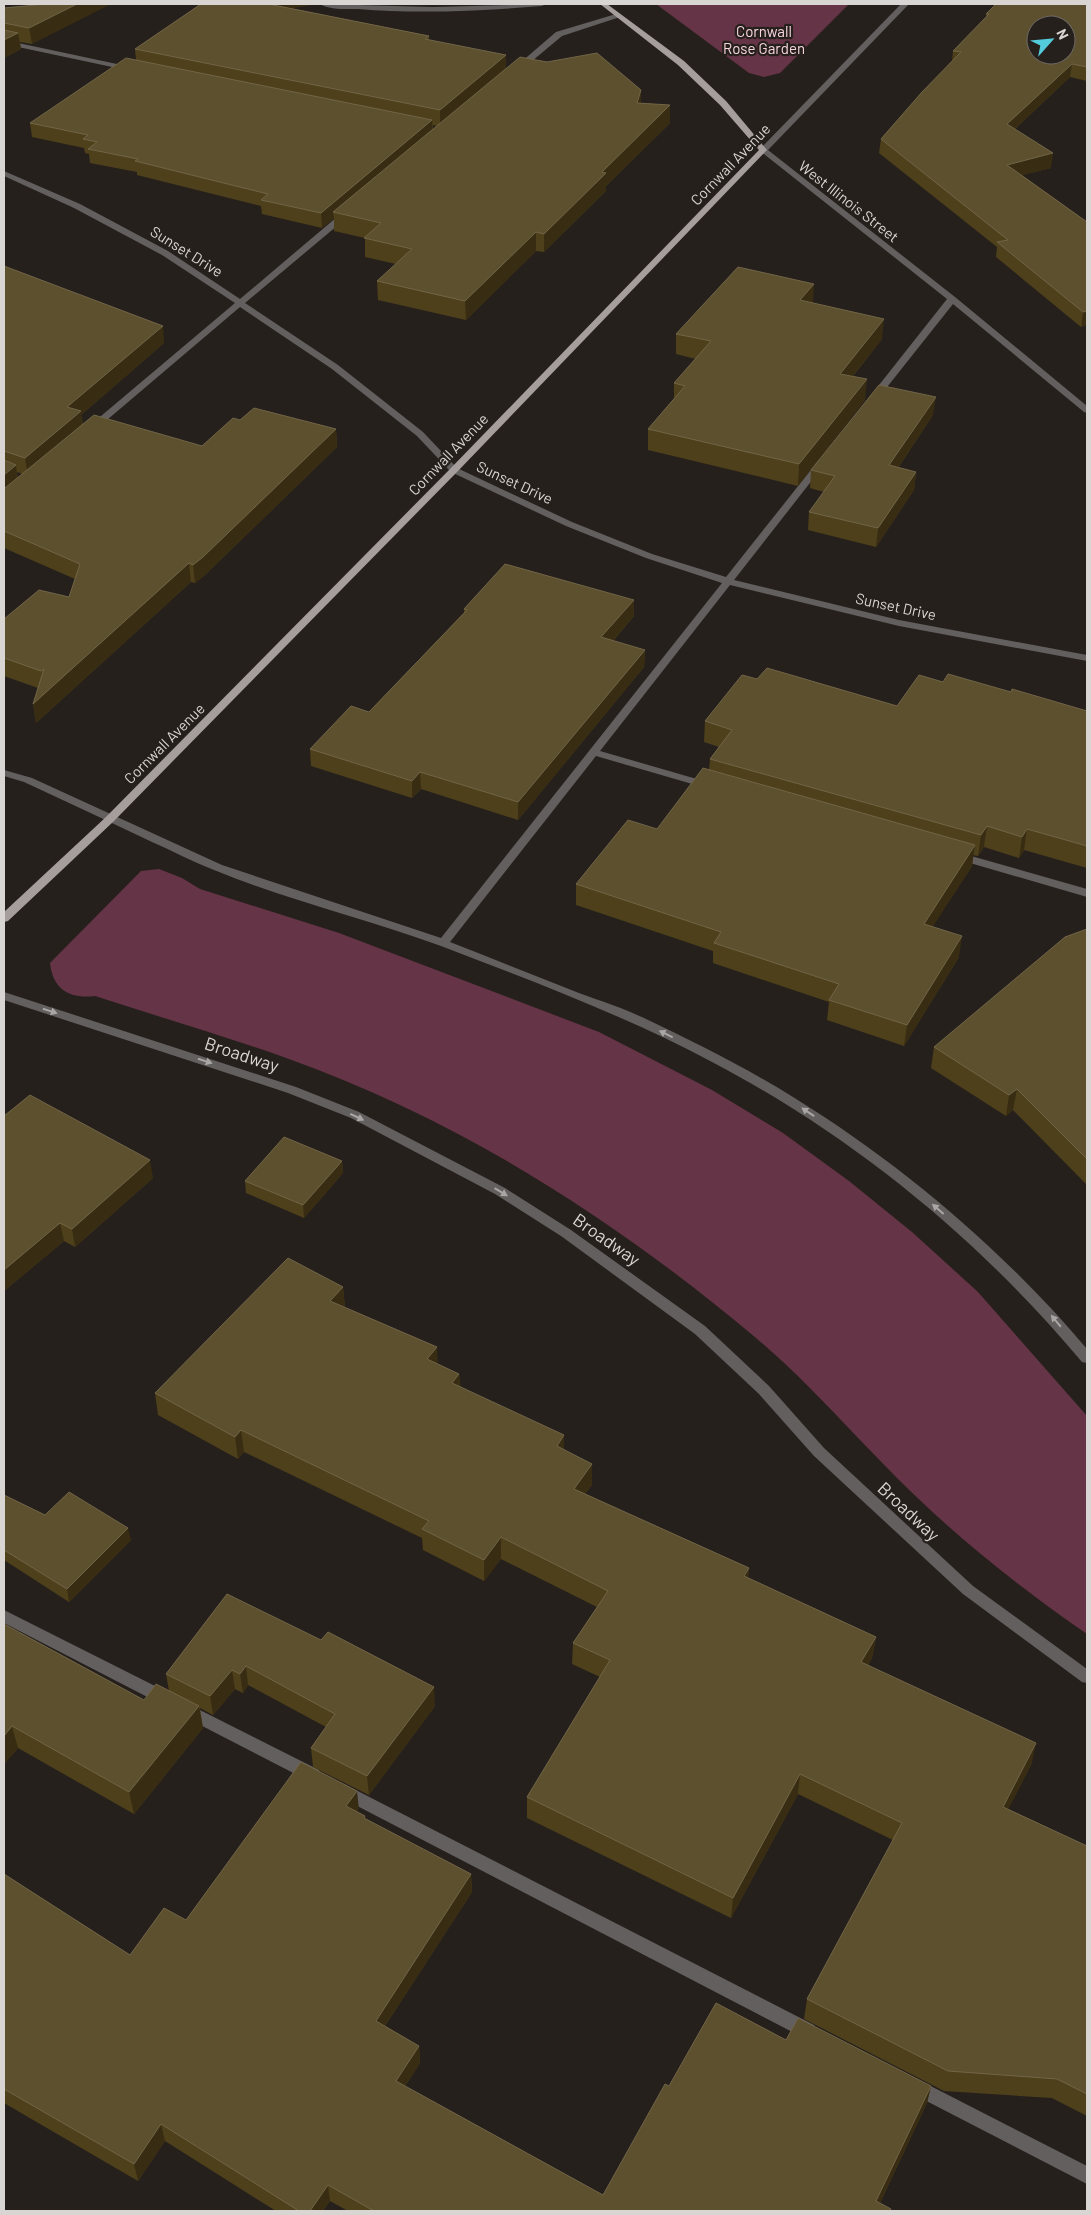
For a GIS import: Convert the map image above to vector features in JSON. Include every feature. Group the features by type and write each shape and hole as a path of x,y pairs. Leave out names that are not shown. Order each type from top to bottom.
{"main road":[{"name":"West Illinois Street","path":"603,4 681,63 723,103 764,150"},
{"name":"Cornwall Avenue","path":"4,918 110,819 454,470 764,150"}],"street":[{"path":"324,4 418,10 477,9 542,4"},
{"name":"Cornwall Avenue","path":"764,150 905,4"},
{"path":"508,77 559,34 619,16"},
{"path":"4,42 140,70"},
{"name":"West Illinois Street","path":"764,150 952,299 1087,410"},
{"name":"Sunset Drive","path":"4,173 77,206 165,253 343,373 420,434 454,470 569,524 649,556 727,581 899,623 1087,658"},
{"path":"82,437 353,208"},
{"path":"868,404 952,299"},
{"path":"443,943 831,451"},
{"path":"593,752 726,790"},
{"path":"4,773 28,780 218,868 443,943 637,1020 717,1060 789,1100 857,1146 935,1206 1009,1272 1049,1313 1087,1358"},
{"path":"945,853 1087,893"},
{"name":"Broadway","path":"4,996 292,1090 355,1115 500,1191 558,1227 700,1330 764,1390 819,1452 968,1590 1087,1677"},
{"path":"4,1616 821,2037"},
{"path":"901,2078 1087,2175"}],"green space":[{"name":"Cornwall Rose Garden","path":"656,4 849,4 780,73 764,77 749,73"},
{"path":"159,869 182,878 200,889 339,933 599,1032 712,1090 783,1133 849,1181 912,1232 978,1292 1087,1416 1087,1634 1013,1580 965,1541 897,1478 793,1371 756,1338 649,1254 535,1178 415,1112 353,1084 289,1059 216,1034 95,996 78,996 64,991 55,980 50,963 141,871"}],"building":[{"path":"46,4 77,4 29,28 4,23 4,8"},
{"path":"201,4 268,4 429,36 425,39 506,55 440,110 135,49"},
{"path":"996,4 1087,4 1087,67 1076,65 1076,15 1026,15 1026,65 1071,65 1007,124 1053,153 1007,165 1087,222 1087,311 1083,312 997,242 1008,240 881,139 922,92 961,52 953,51 989,14 986,14"},
{"path":"4,30 18,33 4,40"},
{"path":"597,53 641,90 637,103 670,105 602,172 606,173 544,234 536,232 465,301 377,281 412,249 364,238 381,223 333,212 520,57 547,62"},
{"path":"126,58 432,120 321,213 261,200 268,194 135,161 138,159 88,149 97,142 83,139 88,135 30,123"},
{"path":"4,266 163,326 67,407 81,411 25,458 4,451"},
{"path":"738,267 814,284 800,300 884,319 840,374 867,379 799,464 648,429 685,386 674,383 711,341 676,334"},
{"path":"879,385 936,397 889,465 916,472 878,528 809,512 835,476 811,470"},
{"path":"254,408 336,429 203,557 193,565 189,563 33,704 44,669 41,671 4,658 4,619 39,590 69,597 80,564 4,531 4,489 94,415 202,446 233,418 240,420"},
{"path":"4,460 16,465 4,475"},
{"path":"505,564 634,600 601,637 645,650 518,802 420,772 412,781 310,749 351,706 369,712 467,610 464,609"},
{"path":"767,668 897,706 919,675 943,682 948,674 1011,692 1012,689 1087,711 1087,846 1027,829 1022,837 987,826 981,835 710,759 732,730 705,721 742,675 757,679"},
{"path":"703,768 975,845 924,924 962,936 907,1025 829,1000 839,984 714,943 721,932 576,884 628,820 657,829"},
{"path":"1087,929 1087,1159 1017,1089 1009,1095 934,1047 1065,937"},
{"path":"30,1095 150,1160 72,1229 60,1223 4,1270 4,1116"},
{"path":"284,1137 342,1161 303,1205 245,1181"},
{"path":"288,1258 343,1287 330,1301 437,1347 427,1359 459,1374 452,1383 564,1435 557,1446 592,1464 574,1489 749,1568 744,1576 876,1637 861,1662 1036,1743 1003,1807 1087,1846 1087,2094 1057,2079 948,2071 807,1999 902,1823 800,1774 733,1898 527,1797 610,1660 573,1643 608,1591 501,1537 484,1560 422,1529 429,1521 241,1430 235,1437 155,1393"},
{"path":"69,1492 128,1528 67,1589 4,1550 4,1495 45,1515"},
{"path":"227,1594 321,1640 328,1632 434,1687 367,1776 311,1748 335,1714 246,1666 240,1674 232,1670 210,1696 166,1674"},
{"path":"4,1624 144,1700 156,1684 199,1706 129,1792 12,1726 4,1736"},
{"path":"301,1762 357,1791 346,1806 365,1816 364,1818 471,1874 376,2021 419,2046 396,2081 603,2195 665,2084 669,2086 716,2003 786,2040 798,2018 931,2086 876,2201 891,2209 890,2211 374,2211 328,2185 310,2211 299,2211 161,2124 134,2164 4,2089 4,1874 130,1955 164,1908 186,1920"}]}
